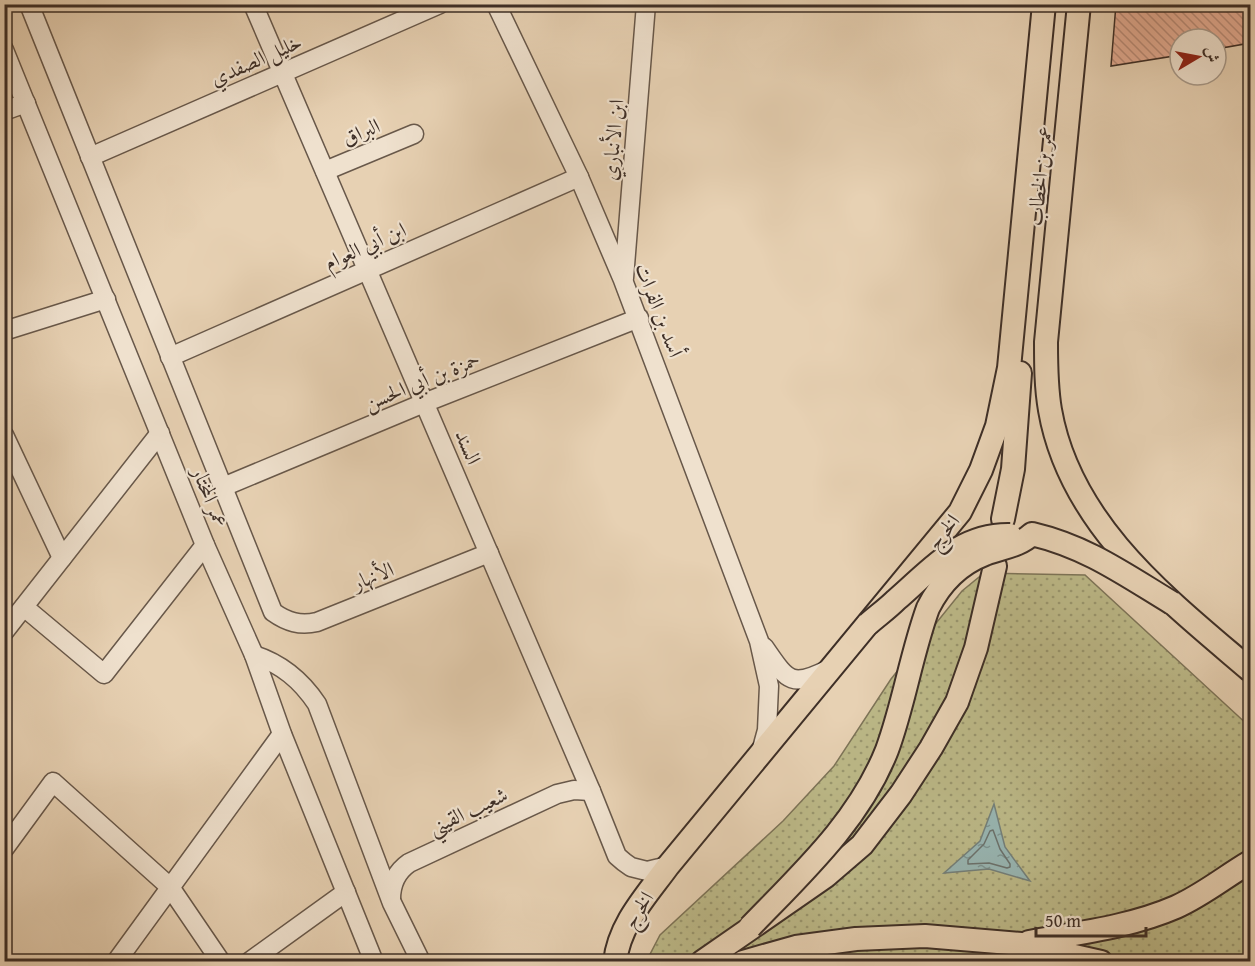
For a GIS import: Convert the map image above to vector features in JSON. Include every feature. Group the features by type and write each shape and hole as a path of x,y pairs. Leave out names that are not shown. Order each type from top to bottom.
{"main road":[{"name":"الخرج","path":"615,962 619,942 631,916 668,866 960,512 981,470 998,426 1009,368 1044,4"},
{"name":"عمر بن الخطاب","path":"1003,519 1012,469 1056,17 1055,4"},
{"path":"1079,4 1046,342 1046,377 1050,412 1059,446 1072,479 1089,510 1110,538 1172,603 1251,670"},
{"name":"الخرج","path":"750,927 820,855 846,824 868,788 886,751 923,623 935,594 963,565 985,554 1023,542 1032,534"},
{"path":"868,624 927,570 956,548 991,536 1032,534 1054,539 1092,554 1172,603"},
{"name":"الخرج","path":"702,962 826,876 862,845 901,794 957,702 976,648 995,566"},
{"path":"1021,944 1133,922 1156,915 1200,894 1251,861"},
{"path":"743,962 796,947 856,939 925,936 1021,944 1101,962"}],"street":[{"name":"عمر المختار","path":"29,4 273,612"},
{"name":"السند","path":"252,4 617,856 631,867 647,871 668,866"},
{"name":"خليل الصفدي","path":"90,157 440,4"},
{"name":"أسد بن الفرات","path":"496,4 579,177 639,318 759,641 769,686 767,730 760,754"},
{"name":"ابن الأنباري","path":"623,280 646,4"},
{"name":"عمر المختار","path":"4,50 205,545 254,655 282,734 374,962"},
{"path":"4,111 26,104"},
{"name":"البراق","path":"325,171 414,134"},
{"name":"ابن أبي العوام","path":"170,357 579,177"},
{"path":"4,332 106,299"},
{"name":"حمزة بن أبي الحسن","path":"223,487 424,403 639,318"},
{"path":"4,632 160,434"},
{"path":"7,444 62,558"},
{"path":"24,607 104,674 205,545"},
{"name":"الأنهار","path":"273,612 290,622 299,624 317,622 489,554"},
{"name":"أسد بن الفرات","path":"759,641 782,673 789,678 801,681 811,679 831,668"},
{"path":"254,655 267,659 290,673 301,682 317,704 392,903 421,962"},
{"path":"116,962 282,734"},
{"path":"4,849 53,782 170,887 221,962"},
{"name":"شعيب القيني","path":"392,903 393,882 409,863 556,794 574,790 591,791"},
{"path":"249,962 346,892"}],"shaded area":[{"path":"984,573 1085,575 1250,727 1250,961 646,962 660,935 783,821 834,766 891,679 962,591"}],"water":[{"path":"994,804 1005,847 1030,881 989,869 944,873 980,841"}],"building":[{"path":"1116,4 1250,4 1250,43 1228,47 1228,27 1168,27 1168,57 1111,66"}]}
